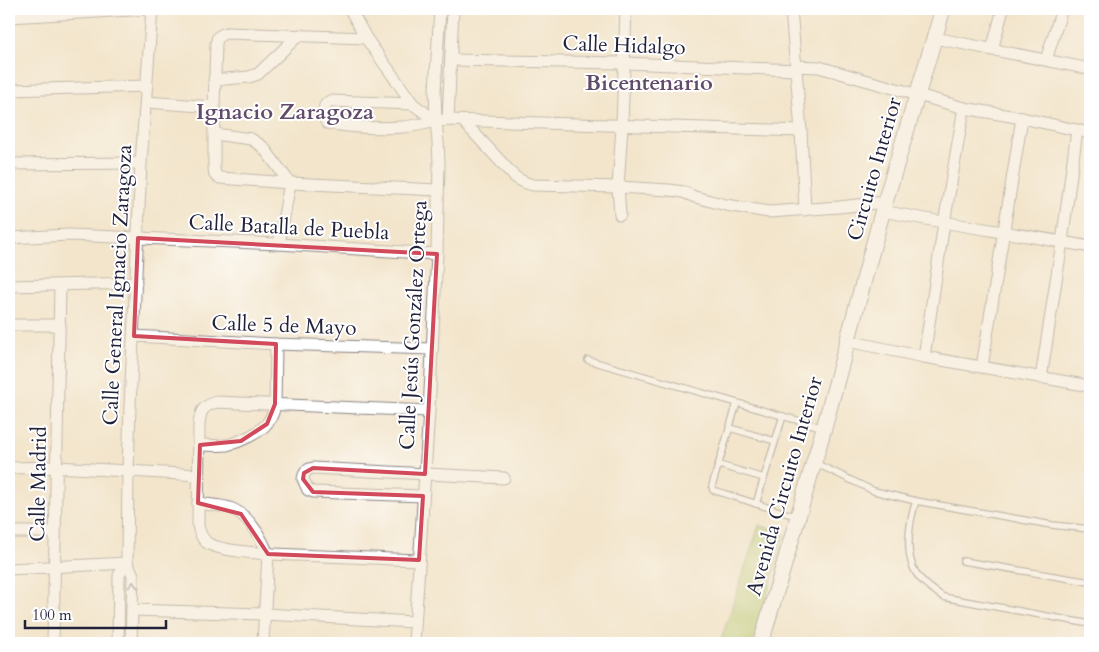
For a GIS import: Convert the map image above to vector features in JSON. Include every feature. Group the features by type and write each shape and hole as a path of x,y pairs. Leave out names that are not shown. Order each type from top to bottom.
{"main road":[{"name":"Circuito Interior","path":"848,341 884,207 943,9"},
{"name":"Avenida Circuito Interior","path":"761,643 848,341"}],"street":[{"path":"9,17 151,9"},
{"name":"Calle General Ignacio Zaragoza","path":"131,641 133,575 127,562 130,406 141,163 151,9"},
{"path":"350,9 366,38 414,104 436,121"},
{"path":"429,9 440,22"},
{"name":"Calle Jesús González Ortega","path":"411,641 419,560 432,349 438,190 435,90 440,9"},
{"path":"448,120 453,9"},
{"path":"620,215 618,187 626,9"},
{"path":"791,9 806,210"},
{"path":"992,50 1003,9"},
{"path":"1046,60 1062,9"},
{"path":"366,38 228,33 218,37 214,80 215,175 220,178 290,184 438,190"},
{"path":"214,80 249,77 258,74 299,35"},
{"path":"934,38 1090,69"},
{"name":"Calle Hidalgo","path":"451,60 819,67 964,108 1090,133"},
{"path":"9,90 147,86"},
{"path":"414,104 330,100 324,107 325,121 329,124 384,128 415,126 448,120 801,131"},
{"path":"146,102 214,107"},
{"path":"924,357 944,223 964,108"},
{"path":"982,367 1022,118"},
{"path":"463,121 519,181 526,183 669,190 683,192 726,205 769,212 884,207 944,223 1003,231 1090,247"},
{"path":"1041,378 1078,130"},
{"path":"214,134 251,139 263,148 290,184 279,244"},
{"path":"9,164 141,163"},
{"name":"Calle Batalla de Puebla","path":"9,238 69,235 279,244 436,254"},
{"path":"9,286 136,283"},
{"name":"Calle Madrid","path":"53,643 60,286"},
{"path":"9,325 60,325"},
{"name":"Calle 5 de Mayo","path":"134,336 276,344 432,349"},
{"path":"848,341 924,357 1090,386"},
{"path":"200,445 226,445 241,441 267,424 275,404 276,344"},
{"path":"419,560 268,554 216,546 206,542 200,534 198,525 200,415 204,408 216,402 429,411"},
{"path":"9,468 56,467 199,475"},
{"path":"423,496 313,492 308,490 302,479 304,473 309,468 504,478"},
{"path":"198,503 231,508 241,514 260,536 268,554 264,643"},
{"path":"9,532 55,532"},
{"path":"9,569 127,562"},
{"name":"Calle General Ignacio Zaragoza","path":"118,641 119,574 127,562"},
{"path":"132,610 264,614 414,622"},
{"path":"118,641 131,641"}],"lane":[{"path":"588,360 824,428"},
{"path":"737,403 712,486 713,490 798,517"},
{"path":"756,504 783,416"},
{"path":"730,428 775,441"},
{"path":"814,463 874,491 916,501 1052,525 1090,529"},
{"path":"719,465 764,478"},
{"path":"916,501 912,513 909,548 913,567 930,588 943,597 1090,624"},
{"path":"964,561 1090,582"}],"highlighted area":[{"path":"138,238 437,254 425,474 313,468 304,473 303,479 313,492 423,496 419,560 268,554 241,514 198,503 200,445 241,441 267,424 275,404 276,344 134,336"}],"green space":[{"path":"759,525 785,534 753,643 720,643"}],"district":[{"name":"Bicentenario","path":"649,82"},
{"name":"Ignacio Zaragoza","path":"285,111"}]}
